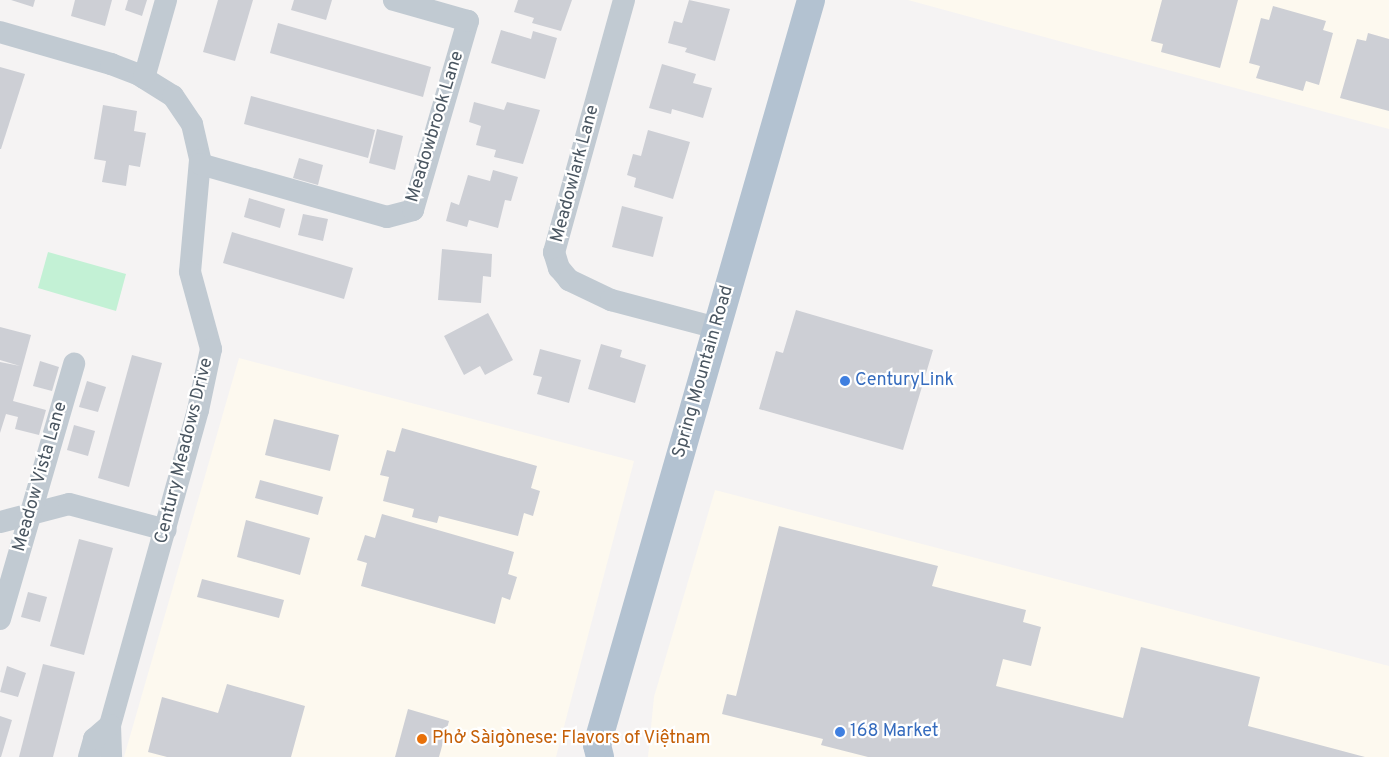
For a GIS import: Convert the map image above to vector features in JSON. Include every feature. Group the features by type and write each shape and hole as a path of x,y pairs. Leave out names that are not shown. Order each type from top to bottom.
{"main road":[{"name":"Spring Mountain Road","path":"593,753 811,0"}],"street":[{"path":"144,78 166,0"},
{"name":"Meadowbrook Lane","path":"200,164 387,217 413,210 468,21 394,0"},
{"name":"Meadowlark Lane","path":"624,0 554,252 558,268 569,280 611,300 717,328"},
{"name":"Century Meadows Drive","path":"0,32 112,64 144,78 174,96 192,124 200,164 190,272 211,349 198,410 166,530 110,726 111,757"},
{"name":"Meadow Vista Lane","path":"0,619 74,364"},
{"path":"0,522 69,504 166,530"},
{"name":"Century Meadows Drive","path":"89,757 94,739 110,726"}],"shaded area":[{"path":"908,0 1389,0 1389,129 1070,44"},
{"path":"239,358 634,461 556,757 124,757"},
{"path":"715,490 1389,666 1389,757 648,757 654,697"}],"green space":[{"path":"48,252 126,274 116,311 38,288"}],"building":[{"path":"11,0 35,0 33,7"},
{"path":"75,0 112,0 105,26 71,16"},
{"path":"128,0 147,0 142,16 125,10"},
{"path":"218,0 253,0 235,61 203,52"},
{"path":"294,0 332,0 326,20 291,10"},
{"path":"518,0 572,0 561,31 532,23 534,18 514,12"},
{"path":"689,0 730,9 715,61 685,52 687,48 668,43 674,21 682,23"},
{"path":"1162,0 1238,0 1220,68 1161,52 1163,44 1151,41"},
{"path":"1273,6 1326,21 1323,30 1333,33 1319,85 1306,81 1303,91 1256,78 1260,66 1249,63 1261,18 1269,20"},
{"path":"278,23 431,67 423,97 270,53"},
{"path":"501,30 531,39 533,31 557,38 545,79 491,63"},
{"path":"1368,33 1389,39 1389,111 1340,98 1357,39 1366,41"},
{"path":"662,64 696,74 693,83 712,88 703,118 672,109 671,114 649,108"},
{"path":"0,67 25,74 1,149 0,149"},
{"path":"251,96 375,130 368,158 244,124"},
{"path":"474,102 504,110 507,102 540,110 523,164 494,157 496,150 476,145 481,126 469,122"},
{"path":"103,105 137,111 134,131 146,133 140,167 129,165 126,186 102,182 106,161 94,159"},
{"path":"377,129 403,136 395,170 369,163"},
{"path":"648,130 690,142 673,199 634,187 636,178 627,175 633,154 641,156"},
{"path":"299,158 323,165 318,185 293,178"},
{"path":"493,170 518,177 511,201 505,200 498,228 469,220 467,227 446,221 451,202 459,205 468,175 490,181"},
{"path":"249,198 285,209 280,228 244,217"},
{"path":"622,206 663,217 653,257 612,247"},
{"path":"303,214 328,219 323,241 298,235"},
{"path":"232,232 353,268 344,299 223,263"},
{"path":"442,249 492,254 491,277 483,276 481,303 438,300"},
{"name":"CenturyLink","path":"796,310 933,350 903,450 759,409 776,351 783,353"},
{"path":"488,313 513,360 485,375 480,366 464,375 444,336"},
{"path":"0,327 31,335 13,401 46,410 39,435 15,429 18,417 6,414 0,433 0,362 20,366 0,360"},
{"path":"601,344 622,350 620,357 646,365 635,403 588,389"},
{"path":"540,349 581,360 569,403 537,394 542,377 533,375"},
{"path":"132,355 162,363 129,487 98,478"},
{"path":"40,361 59,367 52,391 33,386"},
{"path":"87,381 106,387 98,412 79,407"},
{"path":"274,419 339,435 330,471 265,455"},
{"path":"74,425 95,431 88,456 67,450"},
{"path":"402,428 537,466 531,488 540,491 533,516 524,513 518,536 439,516 437,523 412,517 414,509 383,501 389,477 380,475 387,450 395,452"},
{"path":"260,480 323,497 318,515 255,498"},
{"path":"382,514 514,552 508,574 517,577 510,600 502,597 495,624 361,586 367,563 357,560 365,535 375,538"},
{"path":"246,520 310,538 300,575 237,557"},
{"path":"779,526 938,566 932,586 1026,610 1023,622 1041,627 1031,666 1003,659 996,686 1123,718 1141,647 1260,677 1248,726 1365,757 868,757 821,745 823,739 722,714 727,694 736,696"},
{"path":"79,539 113,548 84,655 50,646"},
{"path":"202,579 284,600 279,618 197,597"},
{"path":"28,592 47,597 40,622 21,617"},
{"path":"43,664 75,672 53,757 19,757"},
{"path":"7,666 26,673 18,697 0,692"},
{"path":"227,684 305,706 291,757 167,757 148,752 162,697 218,713"},
{"name":"Phở Sàigònese: Flavors of Việtnam","path":"408,709 449,721 439,757 395,757"},
{"path":"0,716 12,720 1,757 0,757"}],"place":[{"name":"CenturyLink","path":"845,381"},
{"name":"168 Market","path":"840,732"},
{"name":"Phở Sàigònese: Flavors of Việtnam","path":"422,739"}]}
